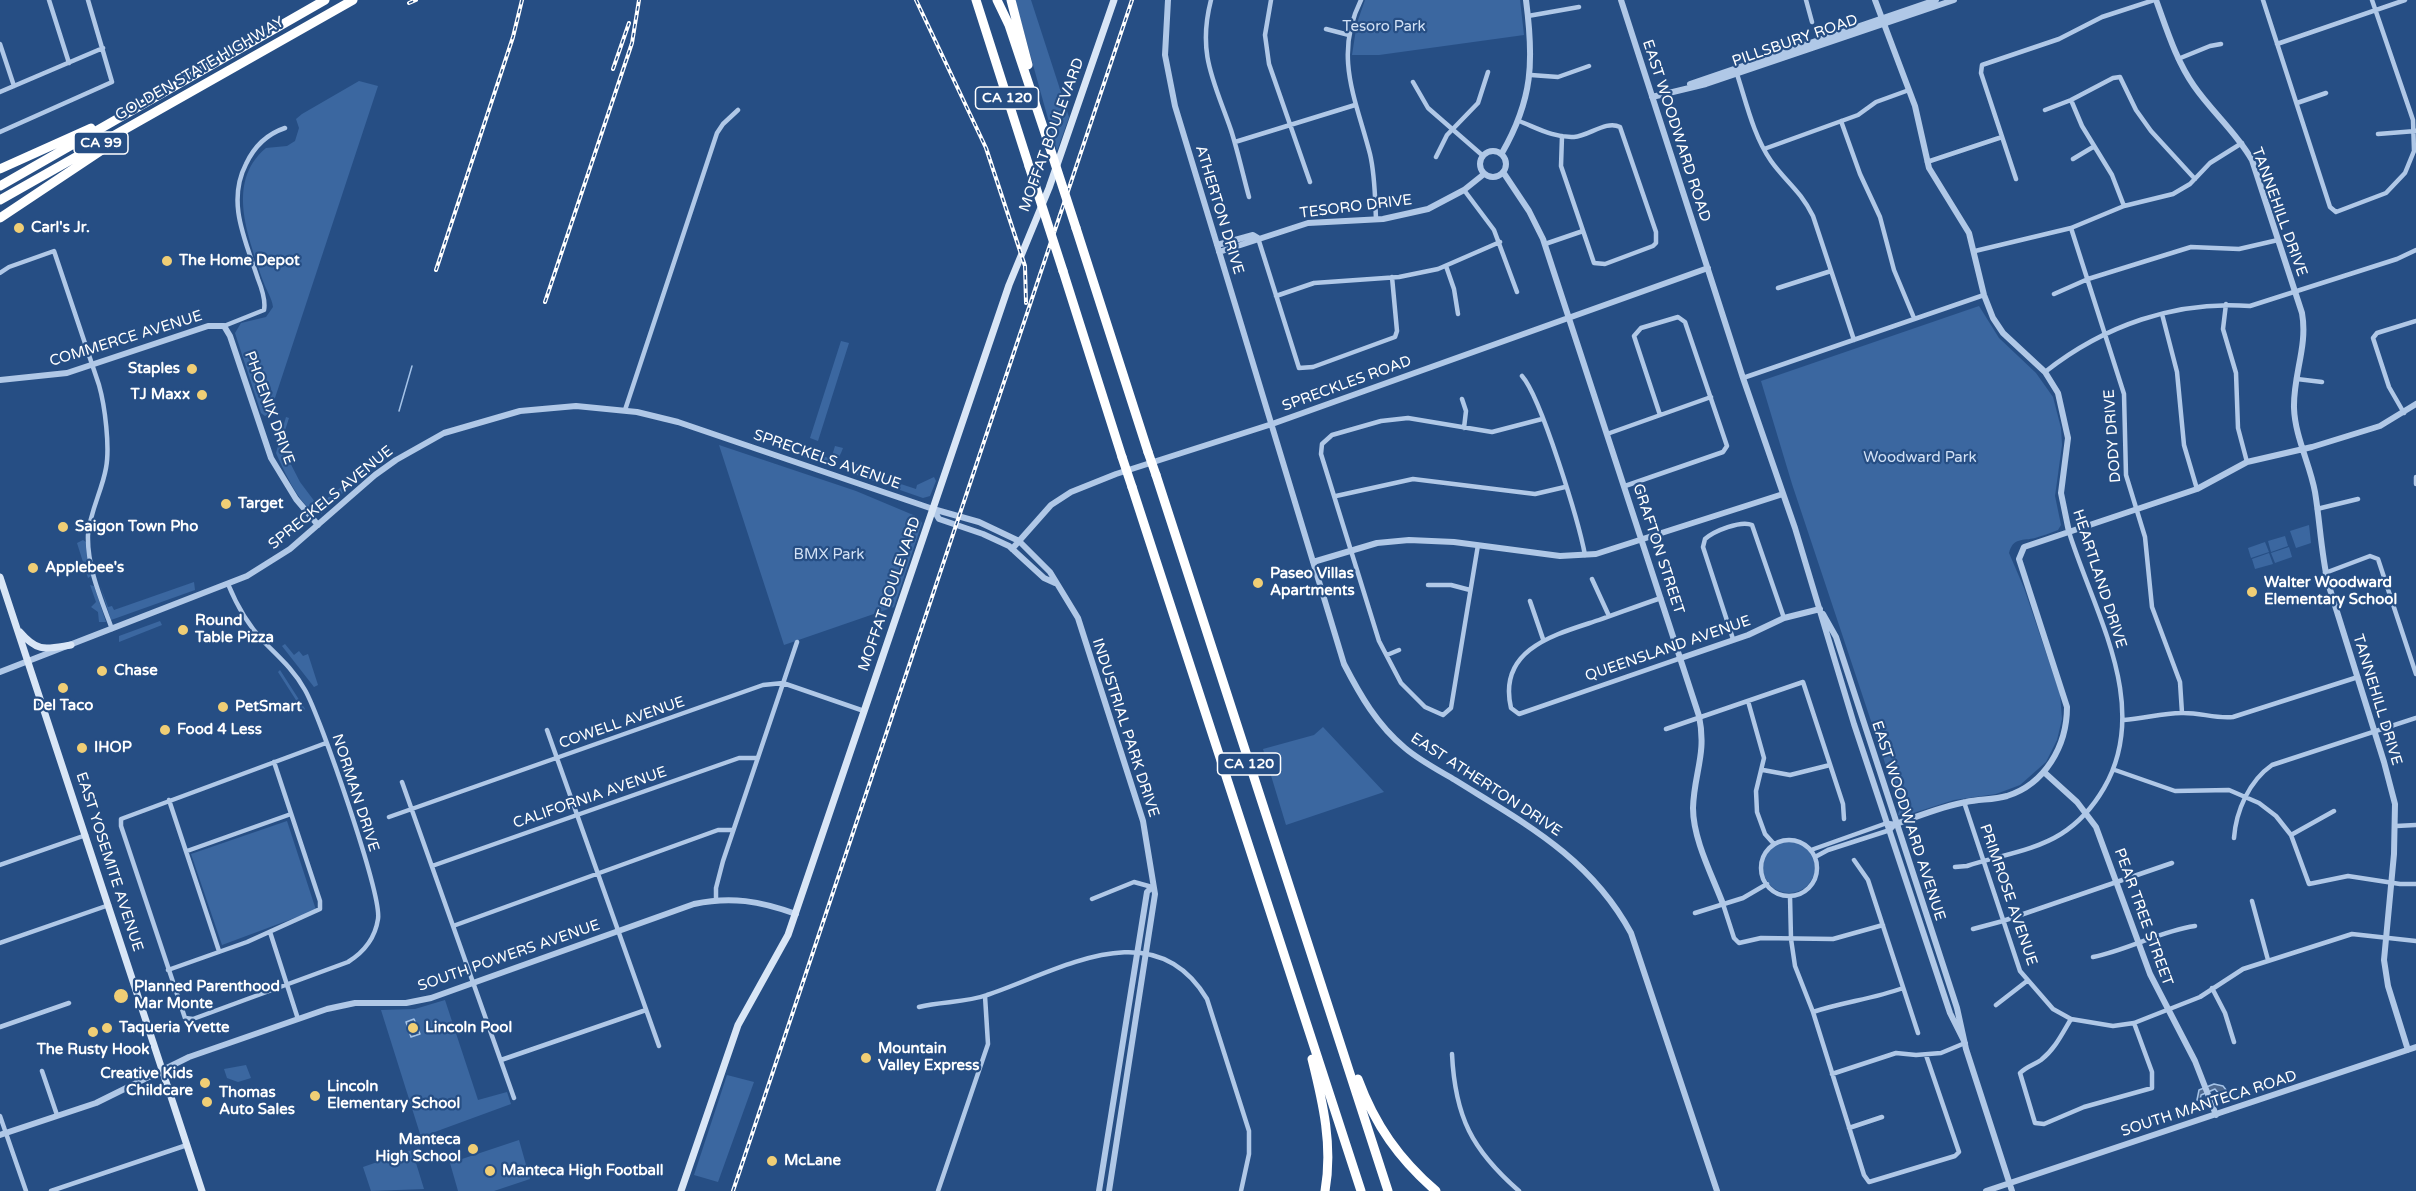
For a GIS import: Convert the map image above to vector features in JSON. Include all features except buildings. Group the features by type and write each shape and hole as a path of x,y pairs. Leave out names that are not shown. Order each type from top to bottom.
{"highway":[{"name":"GOLDEN STATE HIGHWAY","path":"0,186 325,0"},
{"name":"GOLDEN STATE HIGHWAY","path":"0,200 352,0"},
{"name":"CA 120","path":"970,0 984,30 1029,166 1361,1191"},
{"path":"976,0 984,30"},
{"name":"CA 120","path":"997,0 1009,25 1036,105 1388,1191"},
{"path":"1011,0 1036,105"},
{"path":"0,218 201,86"},
{"path":"0,169 145,104"},
{"path":"1307,1027 1324,1108 1329,1151 1325,1191"},
{"path":"1343,1053 1354,1069 1382,1131 1403,1161 1436,1191"}],"main road":[{"name":"MOFFAT BOULEVARD","path":"681,1191 738,1025 772,966 795,914 1009,285 1049,188 1114,0"},
{"name":"EAST YOSEMITE AVENUE","path":"0,577 202,1191"},
{"path":"17,628 29,643 39,648 71,645"}],"street":[{"path":"49,0 69,63"},
{"path":"0,132 109,85 112,76 88,0"},
{"name":"ATHERTON DRIVE","path":"1168,0 1164,34 1167,73 1272,424"},
{"path":"1211,0 1206,42 1207,63 1213,86 1235,142 1249,197"},
{"path":"1271,0 1265,42 1269,64 1310,182"},
{"path":"1360,0 1349,35 1347,71 1370,155 1376,219"},
{"path":"1502,153 1492,150 1482,155 1479,165 1484,174 1494,177 1503,172 1506,163 1502,153 1519,120 1527,97 1531,75 1526,0"},
{"name":"EAST WOODWARD ROAD","path":"1621,0 1708,268"},
{"path":"1806,0 1812,22"},
{"name":"HEARTLAND DRIVE","path":"1875,0 1922,129 1927,162 1933,178 1961,217 1975,251 1984,295 1993,318 2003,333 2046,372 2058,393 2067,426 2068,449 2061,493 2069,532 2120,682 2124,720 2115,770 2088,814 2050,840 1983,861 1955,867"},
{"name":"PILLSBURY ROAD","path":"1652,97 1736,71 1936,0"},
{"name":"PILLSBURY ROAD","path":"1882,21 1954,0"},
{"path":"2016,179 1981,73 1982,65 2059,39 2102,17 2155,0"},
{"name":"TANNEHILL DRIVE","path":"2155,0 2178,59 2195,88 2242,143 2252,160 2302,313 2304,336 2297,379 2295,417 2311,472 2325,573 2390,780 2396,826 2385,937 2385,974 2408,1050"},
{"path":"2263,0 2330,207 2334,211 2379,197 2393,187 2409,167 2416,131 2372,0"},
{"path":"2277,44 2405,0"},
{"path":"1528,16 1579,8"},
{"path":"1326,29 1349,35"},
{"path":"0,44 14,86"},
{"path":"2178,59 2221,44"},
{"path":"0,92 103,48"},
{"path":"1531,75 1558,77 1589,66"},
{"path":"1736,71 1764,149 1776,167 1804,197 1854,340"},
{"path":"1436,157 1452,129 1478,103 1488,72"},
{"path":"2045,110 2071,100 2113,78 2120,77 2136,110 2151,131 2195,179"},
{"path":"1413,82 1424,104 1482,155"},
{"path":"1764,149 1858,116 1889,96 1909,90"},
{"path":"2297,103 2326,93"},
{"path":"2071,100 2093,147 2112,175 2124,206"},
{"path":"1235,142 1355,105"},
{"path":"625,410 717,133 738,110"},
{"path":"1519,120 1562,136 1575,137 1610,124 1617,125 1622,131 1656,232 1656,243 1598,265 1592,260 1561,166 1562,136"},
{"path":"1841,121 1860,174 1881,217 1894,270 1914,318"},
{"path":"224,326 264,310 263,293 237,212 238,184 248,158 258,145 285,128"},
{"path":"2378,134 2416,131"},
{"path":"1927,162 2002,137"},
{"path":"1975,251 2071,228 2124,206 2173,194 2195,179 2210,163 2242,143"},
{"path":"2073,159 2093,147"},
{"name":"GRAFTON STREET","path":"1503,172 1529,211 1545,244 1699,716 1703,753 1694,798 1695,822 1734,938 1739,943 1761,938 1791,939"},
{"name":"TESORO DRIVE","path":"1218,249 1255,241 1258,237 1308,223 1407,215 1428,209 1464,190 1484,174"},
{"path":"1464,190 1483,214 1500,242 1517,292"},
{"name":"DODY DRIVE","path":"2071,228 2124,394 2124,463 2135,510 2145,537 2152,607 2180,682 2182,712"},
{"path":"1545,244 1583,231"},
{"path":"1258,237 1299,368 1313,367 1389,340 1397,334 1392,277"},
{"path":"2054,294 2088,279 2191,247 2239,249 2278,240"},
{"path":"1276,296 1314,284 1418,274 1446,266 1500,242"},
{"path":"2046,372 2081,345 2106,332 2196,306 2226,304 2250,306 2397,259 2416,250"},
{"path":"0,273 9,267 54,251 92,365 102,398 107,467 92,510 88,546 95,580 112,629"},
{"path":"1446,266 1454,289 1458,314"},
{"name":"SPRECKLES ROAD","path":"1012,549 1051,505 1071,492 1116,474 1272,424 1708,268"},
{"name":"EAST WOODWARD AVENUE","path":"1708,268 1820,609 1830,652 1950,1013 1965,1043"},
{"path":"1778,288 1831,271"},
{"path":"1743,378 1984,295"},
{"path":"2226,304 2223,329 2236,372 2238,428 2247,462"},
{"path":"2162,314 2177,372 2184,445 2197,489"},
{"path":"1625,486 1723,452 1727,446 1682,318 1641,328 1636,332 1634,339 1660,415"},
{"path":"2404,413 2389,387 2373,341 2375,335 2416,321"},
{"name":"COMMERCE AVENUE","path":"0,380 59,375 208,326 224,326"},
{"name":"PHOENIX DRIVE","path":"224,326 231,336 271,458 296,499 318,525"},
{"path":"1522,376 1533,392 1585,555"},
{"path":"2297,379 2322,382"},
{"path":"1608,434 1711,397"},
{"path":"1462,399 1467,411 1464,428"},
{"path":"1815,857 1890,830 1896,824 1964,802 2011,795 2045,773 2062,738 2067,707 2019,556 2024,547 2197,489 2247,462 2303,449 2380,426 2416,404"},
{"name":"SPRECKELS AVENUE","path":"0,672 228,584 269,563 396,460 429,441 464,426 520,411 587,406 625,410 678,422 933,509"},
{"path":"1478,545 1451,708 1443,715 1415,699 1401,683 1379,641 1336,496 1321,454 1322,444 1332,435 1381,421 1408,418 1497,432 1542,419"},
{"name":"EAST ATHERTON DRIVE","path":"1272,424 1344,664 1360,696 1383,727 1405,749 1553,841 1588,873 1618,908 1631,933 1717,1191"},
{"path":"2416,477 2416,484"},
{"path":"1336,496 1413,479 1535,494 1565,487"},
{"path":"1313,562 1377,543 1409,540 1478,545 1560,556 1585,555 1611,550 1783,494"},
{"path":"2317,509 2358,499"},
{"name":"INDUSTRIAL PARK DRIVE","path":"933,509 979,522 1019,540 1040,560 1078,618 1143,821 1149,845 1152,887 1155,894 1108,1191"},
{"name":"INDUSTRIAL PARK DRIVE","path":"933,509 939,519 983,534 1012,549 1044,578 1055,583"},
{"path":"1733,639 1703,547 1709,535 1742,524 1750,523 1754,527 1784,618"},
{"path":"2325,573 2370,556 2375,557 2380,563 2416,674"},
{"path":"1592,579 1609,616"},
{"name":"NORMAN DRIVE","path":"168,970 183,1015 193,1019 348,962 370,942 378,920 375,890 306,690 295,673 249,625 228,584"},
{"path":"1428,585 1451,585 1470,590"},
{"path":"1530,601 1543,639 1660,598"},
{"name":"EAST WOODWARD AVENUE","path":"1820,609 1836,637 1957,1008 1965,1043 2012,1191"},
{"name":"QUEENSLAND AVENUE","path":"1543,639 1526,651 1511,679 1511,708 1517,714 1681,658 1784,618 1820,609"},
{"path":"716,899 716,888 733,830 797,642"},
{"path":"1387,655 1399,650"},
{"path":"2124,720 2145,719 2182,712 2212,718 2233,717 2358,677"},
{"path":"1666,729 1803,682 1843,804 1844,819"},
{"name":"COWELL AVENUE","path":"389,817 763,685 783,684 864,711"},
{"path":"1748,701 1764,758 1763,770 1756,791 1756,812 1764,834 1774,844"},
{"path":"2234,837 2235,824 2246,796 2258,777 2272,765 2416,718"},
{"path":"547,730 659,1046"},
{"path":"274,762 320,909 270,932 168,970 121,826 121,819 169,800 326,743"},
{"name":"CALIFORNIA AVENUE","path":"432,866 739,758 758,758"},
{"path":"1763,770 1790,775 1830,765"},
{"path":"2115,770 2175,791 2212,789 2237,792 2246,796 2269,810 2291,835 2309,884 2348,876 2391,883 2416,884"},
{"name":"PEAR TREE STREET","path":"2045,773 2088,814 2101,837 2137,944 2167,1011 2205,1085 2216,1114"},
{"path":"402,782 514,1098"},
{"path":"169,800 219,951"},
{"name":"PRIMROSE AVENUE","path":"1964,802 2020,971 2053,1009 2071,1019 2113,1026 2134,1023 2167,1011 2212,988 2230,975 2268,960 2352,934 2416,941"},
{"path":"2291,835 2334,811"},
{"path":"187,851 291,813"},
{"path":"1811,850 1887,822 1896,824"},
{"path":"2396,826 2416,825"},
{"path":"453,926 718,830 733,830"},
{"path":"0,865 86,835"},
{"path":"1781,840 1796,840 1811,850 1818,867 1814,881 1805,891 1790,896 1778,893 1767,884 1762,875 1762,862 1774,844 1781,840"},
{"path":"1854,860 1868,880 1917,1033"},
{"path":"1973,928 2003,921 2172,863"},
{"path":"1092,899 1134,882 1152,887"},
{"path":"1695,913 1752,894 1767,884"},
{"name":"INDUSTRIAL PARK DRIVE","path":"1099,1191 1147,892 1152,887"},
{"path":"1790,896 1791,939 1795,966 1813,1012 1864,1175 1869,1182 1945,1159 1959,1152 1926,1055"},
{"name":"SOUTH POWERS AVENUE","path":"3,1134 96,1103 124,1087 163,1071 189,1057 298,1019 346,1004 421,1001 694,904 716,899 757,901 795,914"},
{"path":"2252,902 2268,960"},
{"path":"0,943 109,905"},
{"path":"1791,939 1845,938 1883,925"},
{"path":"2093,957 2137,944 2178,928 2195,926"},
{"path":"270,932 298,1019"},
{"path":"919,1007 985,996 1106,954 1137,951 1167,960 1184,971 1202,990 1213,1013 1249,1131 1249,1154 1241,1191"},
{"path":"1996,1005 2027,981"},
{"path":"1813,1012 1848,1001 1869,999 1903,988"},
{"path":"2212,988 2225,1013 2234,1042"},
{"path":"938,1191 988,1044 985,996"},
{"path":"0,1027 69,1002"},
{"path":"501,1060 646,1010"},
{"path":"2071,1019 2056,1045 2040,1062 2026,1067 2020,1073 2035,1122 2044,1124 2084,1107 2152,1088 2152,1072 2134,1023"},
{"path":"1832,1074 1896,1053 1926,1055 1941,1053 1965,1043"},
{"name":"SOUTH MANTECA ROAD","path":"1986,1191 2416,1047"},
{"path":"1452,1054 1454,1083 1473,1141 1494,1169 1519,1191"},
{"path":"42,1071 57,1115"},
{"path":"0,1116 3,1134 26,1191"},
{"path":"1849,1128 1882,1117"},
{"path":"51,1191 187,1145"}],"green space":[{"path":"1015,0 1031,0 1069,117 1057,151"},
{"name":"Tesoro Park","path":"1365,0 1520,0 1524,35 1379,55 1352,55 1357,23"},
{"path":"359,81 378,86 270,413 265,416 261,413 235,333 241,323 266,317 273,307 247,230 243,195 246,178 253,162 266,148 287,146 295,141 299,128 296,119"},
{"name":"Woodward Park","path":"1979,306 1999,338 2036,373 2053,397 2061,428 2062,445 2055,496 2061,525 2058,530 2016,542 2009,553 2024,588 2060,694 2062,719 2057,740 2046,762 2020,785 1996,794 1954,800 1904,816 1898,815 1900,808 1792,484 1761,381"},
{"path":"841,341 849,343 818,441 810,438"},
{"path":"286,417 289,418 281,443 282,447 300,482 318,506 346,483 349,487 321,514 307,507 301,499 276,453"},
{"name":"BMX Park","path":"719,445 856,491 918,517 922,523 894,607 784,645"},
{"path":"835,446 843,448 840,456 832,464 823,464 804,457 806,450 831,459"},
{"path":"848,462 859,465 858,470 916,489 917,485 934,477 936,481 930,496 923,498 854,474 848,467"},
{"path":"2309,525 2311,543 2296,548 2290,531"},
{"path":"2285,536 2288,546 2271,552 2268,541"},
{"path":"83,540 86,542 91,576 88,578 77,543"},
{"path":"2265,542 2269,552 2251,558 2248,548"},
{"path":"2289,547 2292,557 2275,563 2271,553"},
{"path":"2269,553 2273,564 2255,569 2252,559"},
{"path":"194,582 195,590 111,620 100,585 108,607 112,606 114,610"},
{"path":"90,585 94,586 106,622 99,622 98,612 91,607 96,602"},
{"path":"160,621 162,625 119,642 119,636"},
{"path":"285,644 294,655 299,651 303,656 308,654 318,685 314,687 282,646"},
{"path":"280,670 305,709 303,711 278,672"},
{"path":"1323,727 1384,792 1286,825 1263,749 1314,735"},
{"path":"287,821 316,910 222,945 191,854"},
{"path":"1789,841 1799,843 1807,849 1813,857 1815,867 1813,877 1807,885 1799,891 1789,893 1779,891 1771,885 1765,877 1763,867 1765,857 1771,849 1779,843"},
{"path":"445,1000 478,1100 507,1092 511,1104 421,1137 381,1010 415,1009"},
{"path":"246,1065 251,1078 238,1082 227,1078 224,1069"},
{"path":"727,1075 754,1082 718,1182 694,1175"},
{"name":"Manteca High Football","path":"519,1140 530,1179 494,1191 458,1191 450,1163"},
{"path":"412,1150 424,1189 371,1191 363,1167"}],"shaded area":[{"name":"Lincoln Pool","path":"414,1019 420,1034 411,1037 406,1022"},
{"path":"2214,1084 2223,1086 2230,1095 2222,1098 2215,1089 2201,1095 2200,1101 2197,1100 2199,1090"}],"waterway":[{"path":"399,411 412,366"}],"railway":[{"path":"409,3 416,0"},
{"path":"436,270 513,37 522,0"},
{"path":"545,302 632,43 639,0"},
{"path":"916,0 986,148 1025,266 1026,303"},
{"path":"733,1191 1132,0"},
{"path":"613,69 629,23"}],"place":[{"name":"Carl's Jr.","path":"19,228"},
{"name":"The Home Depot","path":"167,261"},
{"name":"Staples","path":"192,369"},
{"name":"TJ Maxx","path":"202,395"},
{"name":"Target","path":"226,504"},
{"name":"Saigon Town Pho","path":"63,527"},
{"name":"Applebee's","path":"33,568"},
{"name":"Paseo Villas Apartments","path":"1258,583"},
{"name":"Walter Woodward Elementary School","path":"2252,592"},
{"name":"Round Table Pizza","path":"183,630"},
{"name":"Chase","path":"102,671"},
{"name":"Del Taco","path":"63,688"},
{"name":"PetSmart","path":"223,707"},
{"name":"Food 4 Less","path":"165,730"},
{"name":"IHOP","path":"82,748"},
{"name":"Planned Parenthood Mar Monte","path":"121,996"},
{"name":"Taqueria Yvette","path":"107,1028"},
{"name":"Lincoln Pool","path":"413,1028"},
{"name":"The Rusty Hook","path":"93,1032"},
{"name":"Mountain Valley Express","path":"866,1058"},
{"name":"Creative Kids Childcare","path":"205,1083"},
{"name":"Lincoln Elementary School","path":"315,1096"},
{"name":"Thomas Auto Sales","path":"207,1102"},
{"name":"Manteca High School","path":"473,1149"},
{"name":"McLane","path":"772,1161"},
{"name":"Manteca High Football","path":"490,1171"}]}
